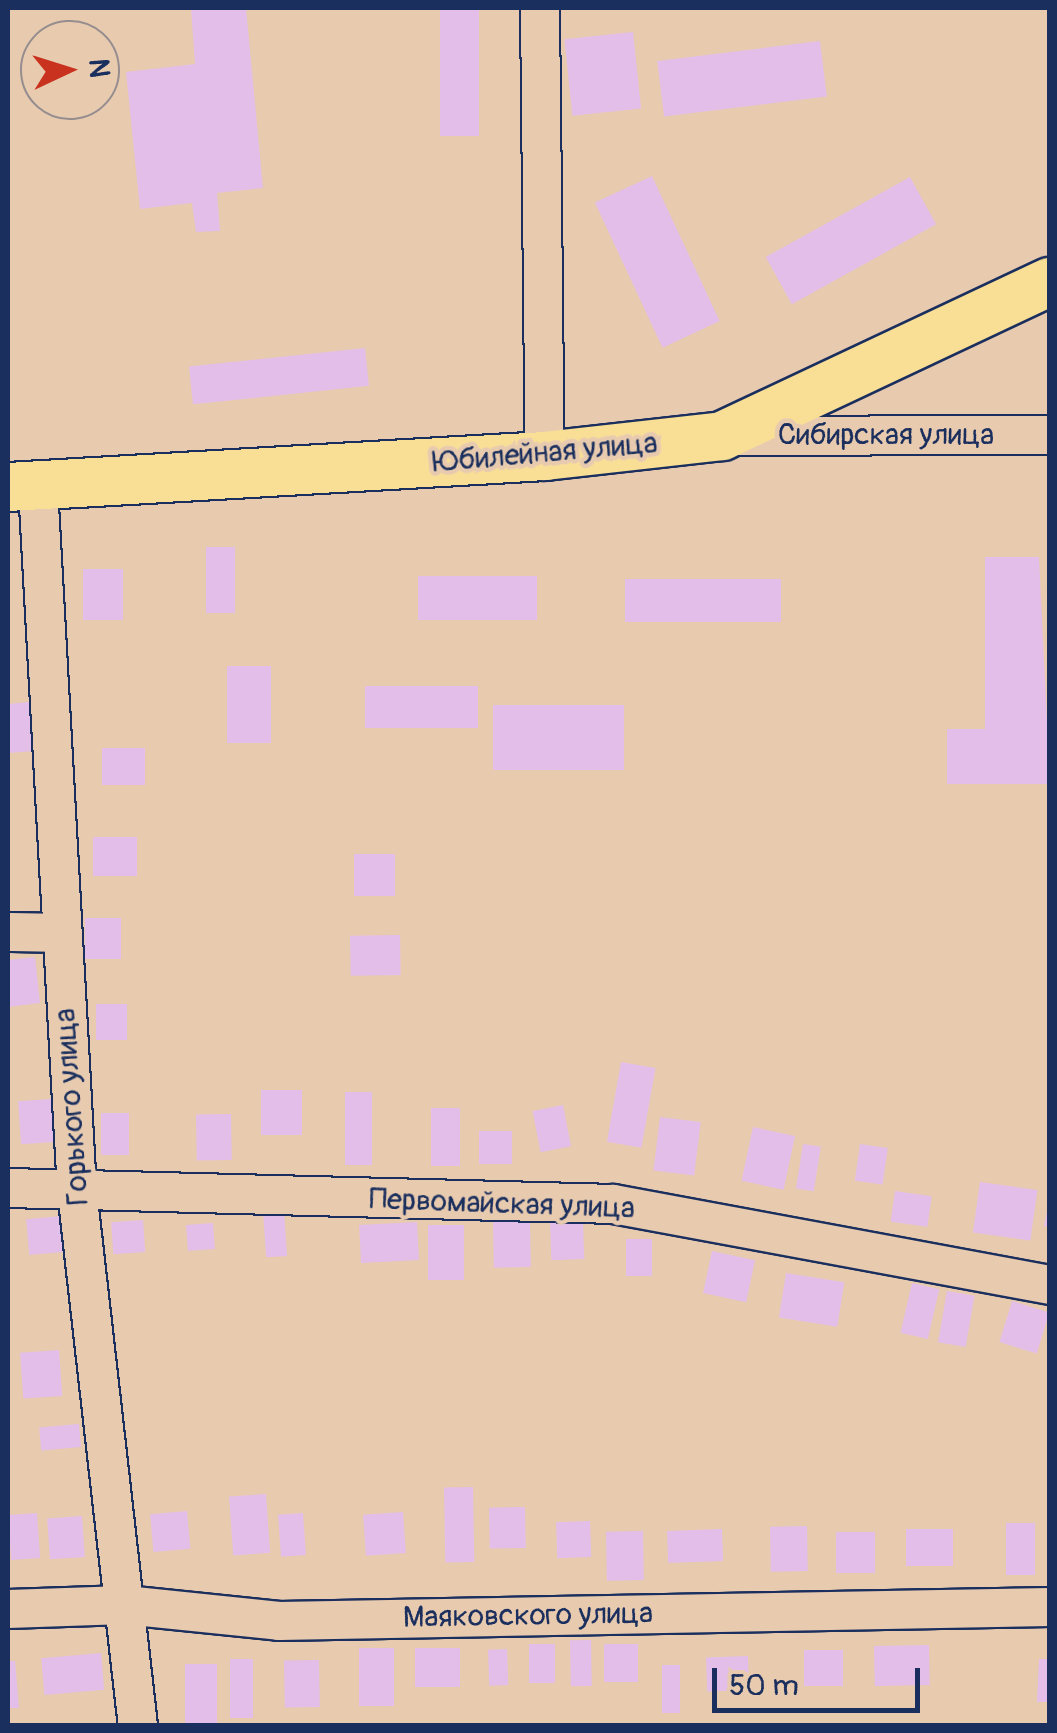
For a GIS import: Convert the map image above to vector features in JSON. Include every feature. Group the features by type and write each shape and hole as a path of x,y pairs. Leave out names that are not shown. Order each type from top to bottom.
{"main road":[{"name":"Юбилейная улица","path":"23,487 544,456 722,436 1050,282"}],"street":[{"path":"540,8 544,456"},
{"name":"Сибирская улица","path":"722,436 1050,435"},
{"name":"Горького улица","path":"23,487 78,1191 138,1726"},
{"path":"8,932 60,933"},
{"name":"Первомайская улица","path":"8,1188 613,1204 1050,1285"},
{"name":"Маяковского улица","path":"8,1609 125,1605 279,1621 1050,1606"}],"building":[{"path":"191,8 246,8 263,188 217,193 220,231 196,232 192,203 140,209 126,72 195,64"},
{"path":"440,8 479,8 479,136 440,136"},
{"path":"633,32 641,109 572,116 564,39"},
{"path":"820,41 827,97 664,117 657,61"},
{"path":"652,176 720,321 663,348 595,203"},
{"path":"910,177 936,224 792,304 766,257"},
{"path":"365,348 369,386 193,404 189,367"},
{"path":"206,547 235,547 235,613 206,613"},
{"path":"985,557 1039,557 1050,784 947,784 947,729 985,729"},
{"path":"83,569 123,569 123,620 83,620"},
{"path":"418,576 537,576 537,620 418,620"},
{"path":"625,579 781,579 781,622 625,622"},
{"path":"227,666 271,666 271,743 227,743"},
{"path":"365,686 478,686 478,728 365,728"},
{"path":"29,702 34,751 8,753 8,704"},
{"path":"493,705 624,705 624,770 493,770"},
{"path":"102,748 145,748 145,785 102,785"},
{"path":"93,837 137,837 137,876 93,876"},
{"path":"354,854 395,854 395,896 354,896"},
{"path":"85,918 121,918 121,959 85,959"},
{"path":"400,935 401,975 351,976 350,936"},
{"path":"35,957 40,1003 8,1007 8,960"},
{"path":"96,1004 127,1004 127,1040 96,1040"},
{"path":"621,1062 655,1068 641,1148 607,1142"},
{"path":"261,1090 302,1090 302,1135 261,1135"},
{"path":"345,1092 372,1092 372,1165 345,1165"},
{"path":"51,1099 54,1142 21,1144 18,1101"},
{"path":"563,1105 571,1146 541,1152 533,1111"},
{"path":"431,1108 460,1108 460,1166 431,1166"},
{"path":"101,1113 129,1113 129,1155 101,1155"},
{"path":"231,1114 232,1160 197,1161 196,1115"},
{"path":"660,1117 701,1122 694,1176 653,1171"},
{"path":"753,1127 795,1136 784,1190 742,1181"},
{"path":"479,1131 512,1131 512,1164 479,1164"},
{"path":"803,1144 821,1147 814,1191 796,1188"},
{"path":"860,1144 888,1148 883,1185 855,1181"},
{"path":"980,1182 1037,1190 1030,1241 973,1233"},
{"path":"895,1191 932,1196 927,1227 891,1222"},
{"path":"1050,1196 1050,1227 1044,1226"},
{"path":"284,1211 287,1256 266,1257 263,1212"},
{"path":"63,1216 66,1252 29,1255 26,1219"},
{"path":"143,1220 145,1252 113,1254 111,1222"},
{"path":"530,1221 531,1267 494,1268 493,1222"},
{"path":"583,1221 584,1259 551,1260 550,1222"},
{"path":"417,1222 419,1260 361,1263 359,1225"},
{"path":"213,1223 215,1249 188,1251 186,1225"},
{"path":"428,1225 464,1225 464,1280 428,1280"},
{"path":"626,1239 652,1239 652,1276 626,1276"},
{"path":"712,1251 755,1260 746,1302 703,1293"},
{"path":"786,1273 844,1282 837,1327 779,1317"},
{"path":"912,1283 939,1289 928,1339 901,1333"},
{"path":"947,1291 975,1296 966,1347 938,1342"},
{"path":"1012,1301 1049,1312 1037,1354 999,1342"},
{"path":"59,1350 62,1396 23,1399 20,1353"},
{"path":"79,1424 81,1447 41,1450 39,1427"},
{"path":"473,1487 474,1562 445,1562 444,1488"},
{"path":"266,1494 270,1553 233,1555 229,1497"},
{"path":"525,1507 526,1548 490,1549 489,1508"},
{"path":"187,1511 190,1549 153,1552 150,1514"},
{"path":"403,1512 406,1553 366,1556 363,1515"},
{"path":"37,1513 40,1558 11,1560 8,1515"},
{"path":"303,1513 306,1555 281,1557 278,1515"},
{"path":"82,1516 85,1557 50,1559 47,1518"},
{"path":"590,1521 591,1557 557,1558 556,1522"},
{"path":"1006,1523 1035,1523 1035,1575 1006,1575"},
{"path":"807,1526 808,1571 771,1572 770,1527"},
{"path":"722,1529 723,1561 668,1563 667,1531"},
{"path":"906,1529 953,1529 953,1566 906,1566"},
{"path":"643,1531 644,1580 607,1581 606,1532"},
{"path":"836,1532 875,1532 875,1573 836,1573"},
{"path":"570,1640 591,1640 592,1686 571,1686"},
{"path":"529,1644 555,1644 555,1683 529,1683"},
{"path":"604,1644 638,1644 638,1682 604,1682"},
{"path":"929,1645 930,1685 875,1686 874,1646"},
{"path":"359,1648 394,1648 394,1706 359,1706"},
{"path":"415,1648 460,1648 460,1687 415,1687"},
{"path":"507,1649 508,1685 489,1686 488,1650"},
{"path":"804,1650 843,1650 843,1686 804,1686"},
{"path":"101,1653 104,1690 44,1695 41,1658"},
{"path":"748,1656 749,1690 707,1691 706,1657"},
{"path":"230,1659 253,1659 253,1718 230,1718"},
{"path":"1039,1659 1050,1659 1050,1702 1037,1702"},
{"path":"319,1660 320,1707 285,1708 284,1661"},
{"path":"8,1661 15,1661 19,1708 8,1708"},
{"path":"185,1664 217,1664 217,1723 185,1723"},
{"path":"662,1665 680,1665 680,1713 662,1713"}]}
